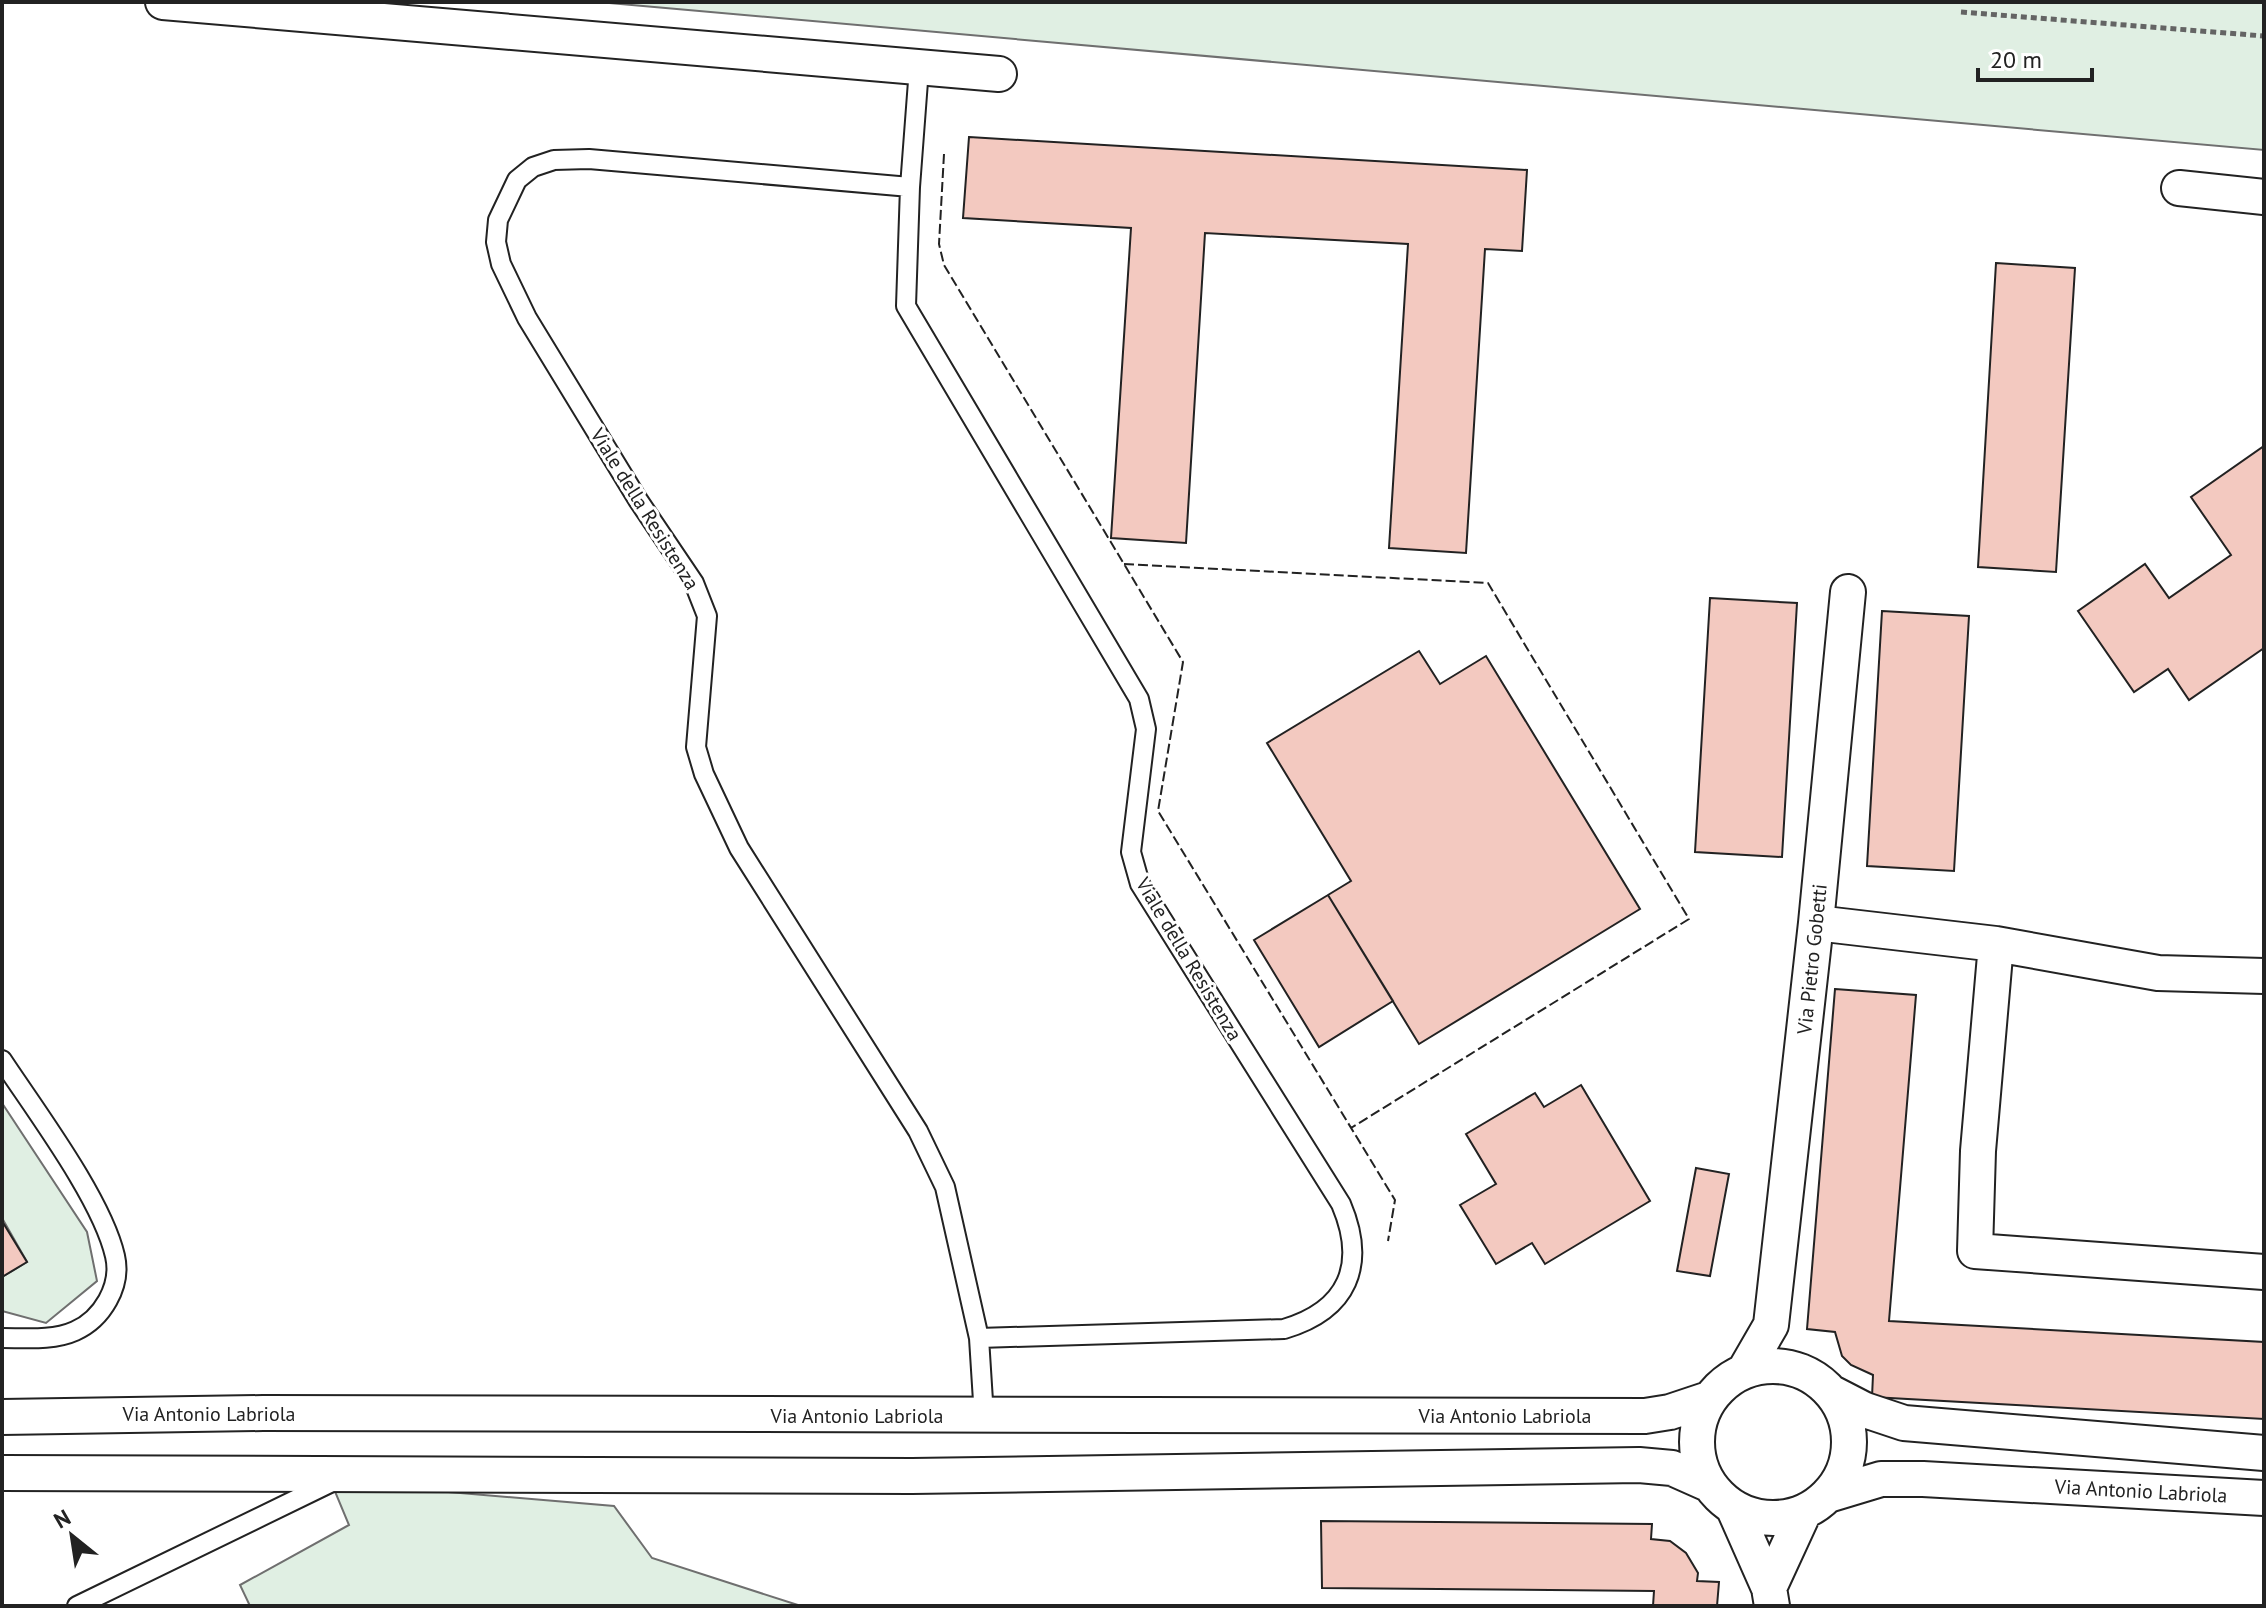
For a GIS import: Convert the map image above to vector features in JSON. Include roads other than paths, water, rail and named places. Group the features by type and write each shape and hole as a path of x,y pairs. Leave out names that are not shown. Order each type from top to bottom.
{"street":[{"path":"163,2 999,74"},
{"path":"2179,188 2264,197"},
{"name":"Via Pietro Gobetti","path":"1745,1370 1771,1325 1816,923 1848,592"},
{"path":"1816,923 1996,944 2158,973 2264,976"},
{"path":"1996,944 1978,1151 1975,1251 2264,1272"},
{"path":"1771,1325 1800,1370 1834,1394 1865,1410 1904,1423 2264,1453"},
{"path":"1708,1484 1698,1461 1696,1434 1709,1399 1719,1387 1745,1370 1773,1365 1800,1370"},
{"path":"1771,1597 1816,1504 1848,1461 1850,1433 1842,1407 1834,1394"},
{"name":"Via Antonio Labriola","path":"2,1417 263,1413 984,1417 1645,1416 1670,1412 1709,1399"},
{"path":"2,1473 912,1476 1639,1465 1672,1468 1708,1484 1734,1509 1771,1597"},
{"name":"Via Antonio Labriola","path":"1816,1504 1881,1479 2264,1498"},
{"path":"1734,1509 1758,1518 1784,1518 1816,1504"}],"lane":[{"name":"Viale della Resistenza","path":"919,68 910,187 906,306 1139,699 1146,729 1131,852 1140,884 1341,1204 1352,1230 1354,1257 1347,1283 1332,1305 1310,1322 1284,1329 979,1338"},
{"name":"Viale della Resistenza","path":"910,187 589,159 554,160 533,167 517,180 498,220 496,242 501,264 527,318 638,500 694,583 707,616 696,747 704,774 739,848 918,1131 945,1187 979,1338 984,1417"},
{"path":"2,1060 92,1203 115,1256 116,1279 108,1301 94,1320 74,1332 52,1337 2,1338"},
{"path":"77,1606 347,1474"}]}
